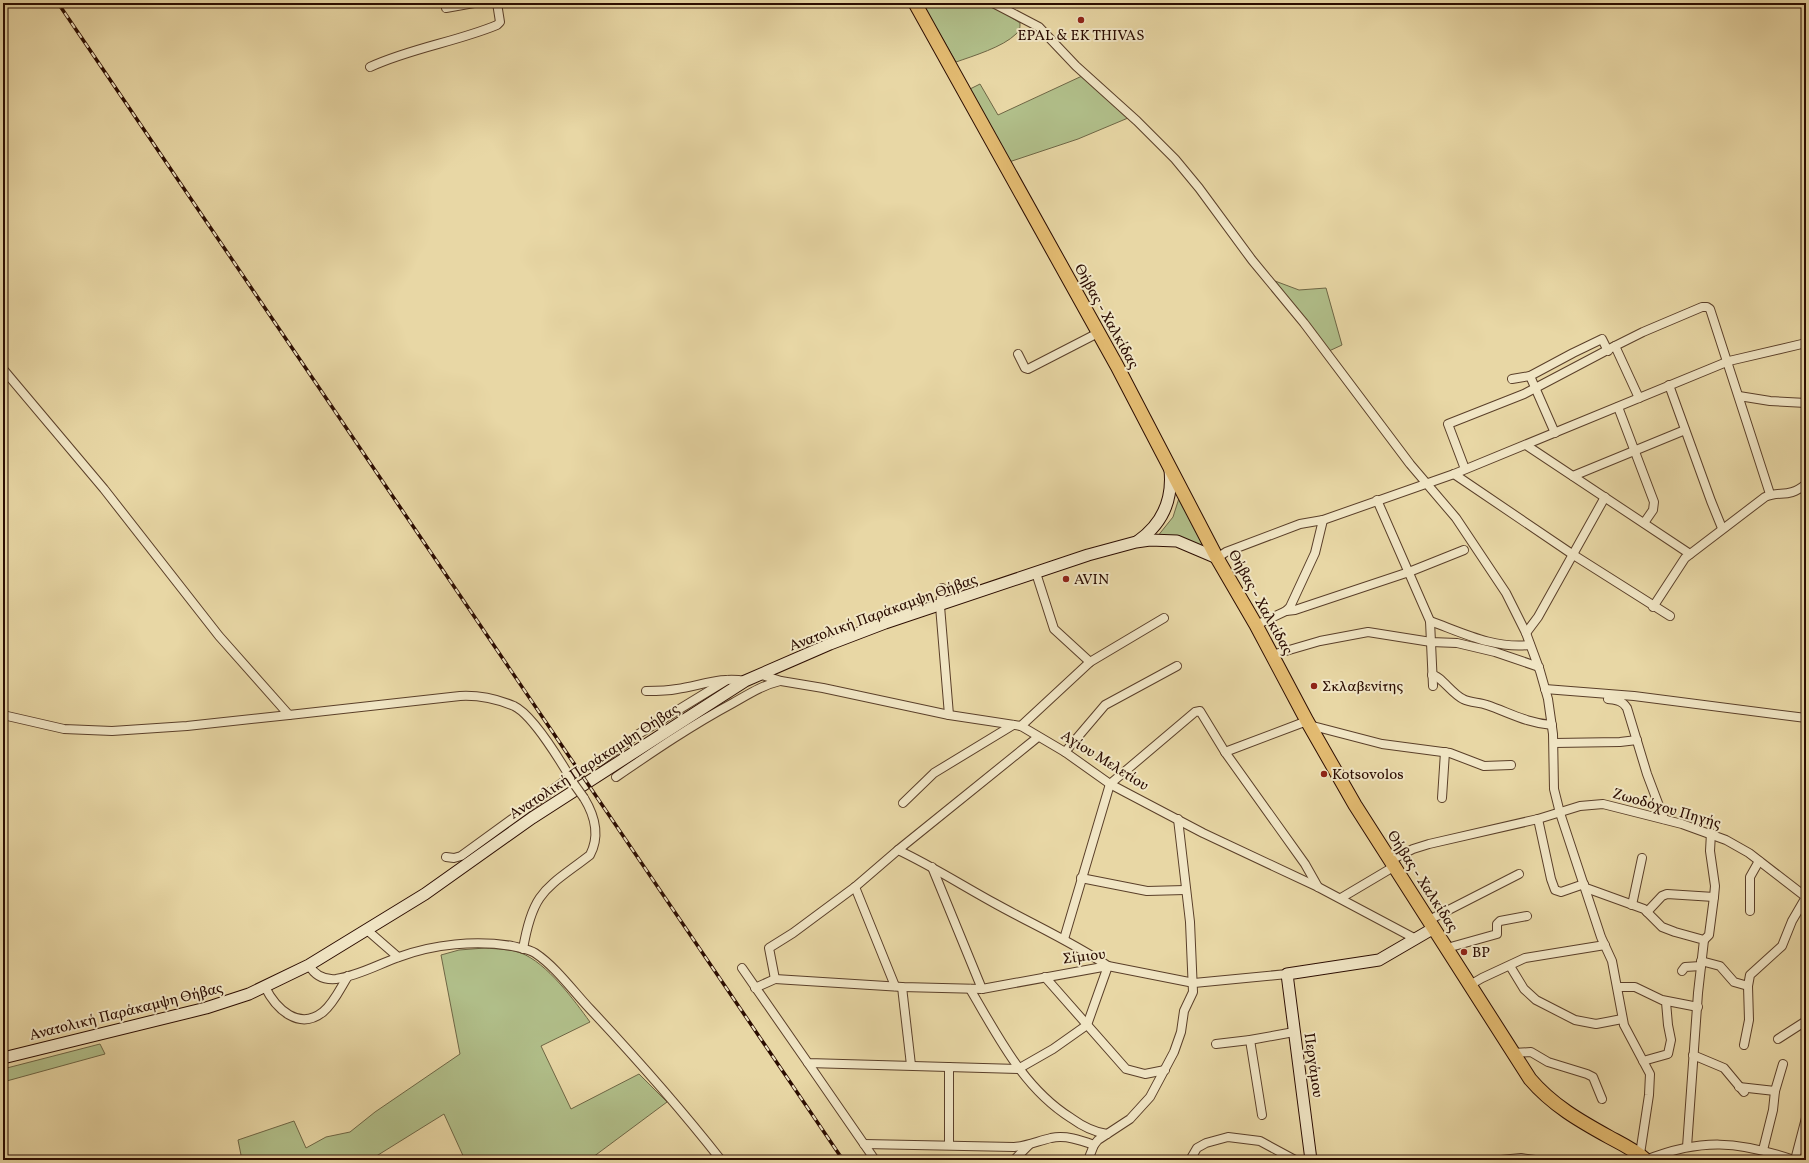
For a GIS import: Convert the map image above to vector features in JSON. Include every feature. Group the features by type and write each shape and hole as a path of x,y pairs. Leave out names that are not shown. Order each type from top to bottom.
{"main road":[{"name":"Θήβας - Χαλκίδας","path":"914,3 1098,333 1218,558 1256,625 1308,723 1355,805 1530,1079 1551,1100 1568,1113 1644,1158"},
{"path":"1136,542 1148,534 1158,523 1165,510 1170,496 1172,482 1170,467"},
{"name":"Ανατολική Παράκαμψη Θήβας","path":"3,1058 188,1014 226,1002 265,987 309,965 367,930 460,870 532,818 595,776 745,682 759,674 830,644 1088,555 1136,542 1150,540 1177,541 1218,558"},
{"path":"1414,938 1431,924"},
{"name":"Σίμιου","path":"1287,974 1379,960 1414,938"},
{"name":"Περγάμου","path":"1287,974 1311,1160"}],"street":[{"path":"446,8 474,3"},
{"path":"370,67 401,54 461,38 497,25 500,22 497,3"},
{"path":"993,3 1039,27 1076,66 1142,126 1175,159 1199,188 1252,260 1304,323 1425,483 1456,518 1491,568 1506,593 1526,633 1539,668 1545,691 1552,725 1554,743 1553,778 1560,813 1605,945 1612,960 1618,987 1622,1019 1650,1074 1644,1158 1687,1147 1722,1144 1763,1150 1794,1160 1806,1118"},
{"path":"1465,469 1448,424 1535,388 1643,332 1702,307 1707,307 1710,310 1729,361 1770,494"},
{"path":"1018,354 1025,368 1028,369 1098,333"},
{"path":"1512,379 1530,376 1602,339 1608,351"},
{"path":"1218,558 1226,552 1300,524 1323,520 1454,474 1729,361 1806,343"},
{"path":"1615,346 1639,398"},
{"path":"1573,353 1580,366"},
{"path":"3,369 104,489 219,636 289,715"},
{"path":"1530,376 1555,433"},
{"path":"1670,386 1722,528"},
{"path":"1739,396 1770,401 1806,403"},
{"path":"1618,407 1654,502 1653,510 1644,523"},
{"path":"1574,476 1685,430"},
{"path":"1526,445 1690,554"},
{"path":"1454,474 1572,554 1653,607 1670,616"},
{"path":"1653,607 1678,567 1690,554 1722,528 1770,494 1790,494 1806,484"},
{"path":"1526,633 1538,617 1605,497"},
{"path":"1377,500 1430,620 1432,686"},
{"path":"1286,611 1299,590 1315,553 1323,520"},
{"path":"1256,625 1286,611 1296,610 1409,572 1464,550"},
{"path":"1036,573 1054,629 1090,662"},
{"path":"942,588 940,606 949,715"},
{"path":"903,803 934,773 1017,725 1090,662 1164,618"},
{"path":"1430,620 1488,643 1515,647 1530,645"},
{"path":"1272,655 1320,641 1368,632 1431,642 1445,641 1495,652 1539,668"},
{"path":"1065,752 1105,706 1177,666"},
{"name":"Αγίου Μελετίου","path":"759,674 781,681 823,688 949,715 1017,725 1065,752 1110,784 1203,833 1341,898 1414,938"},
{"path":"1432,675 1440,678 1451,692 1464,699 1487,705 1524,720 1552,725"},
{"path":"646,691 676,689 736,679 745,682"},
{"path":"599,762 637,735 727,680"},
{"path":"616,777 652,752 718,711 768,684 781,681"},
{"path":"1545,691 1634,696 1806,718"},
{"path":"1545,691 1618,700 1624,703 1627,708 1647,774 1664,819"},
{"path":"3,715 64,729 107,731 187,726 460,696 485,697 515,707 539,731 584,798 593,816 596,834 594,846 590,855 545,889 539,898 530,918 523,948"},
{"path":"1064,939 1110,784 1195,712 1200,711 1203,714 1225,752 1305,864 1318,887"},
{"path":"1225,752 1308,723 1382,744 1445,752 1484,766 1511,765"},
{"path":"755,988 775,979 769,948 793,933 855,887 898,850 1038,737"},
{"path":"1554,743 1620,742 1637,740"},
{"path":"1442,798 1445,752"},
{"path":"446,856 454,858 462,856 572,780"},
{"name":"Ζωοδόχου Πηγής","path":"1341,898 1413,849 1538,819 1580,806 1603,804 1664,819 1711,833 1743,850 1806,897"},
{"path":"1088,1160 1094,1145 1107,1134 1130,1120 1150,1098 1178,1041 1184,1011 1193,992 1194,983 1192,975 1190,922 1185,890 1178,819"},
{"path":"1538,819 1555,890 1561,892 1585,886 1647,912 1662,927 1704,940"},
{"path":"1687,1147 1701,964 1704,940 1709,935 1715,886 1710,851 1711,833"},
{"path":"808,1063 1018,1069 1054,1049 1086,1025 1108,966 1064,939 997,905 932,866 898,850"},
{"path":"1632,905 1642,858"},
{"path":"1750,911 1750,877 1759,861"},
{"path":"932,866 982,989"},
{"path":"1431,924 1519,874"},
{"path":"1081,878 1148,891 1185,890"},
{"path":"855,887 899,987 911,1065"},
{"path":"1647,912 1662,896 1667,894 1714,897"},
{"path":"1744,1045 1749,1020 1748,986 1750,975 1782,946 1792,921 1806,897"},
{"path":"1447,948 1497,934 1497,924 1500,921 1527,916"},
{"path":"367,930 398,957"},
{"path":"309,965 313,972 319,977 336,978 348,976 419,950 469,944 498,944 523,948 534,952 551,966 681,1110 721,1160"},
{"path":"1470,986 1488,975 1525,958 1605,945"},
{"path":"1682,971 1685,967 1701,964 1720,966 1734,982 1748,986"},
{"name":"Σίμιου","path":"775,979 899,987 982,989 1108,966 1194,983 1287,974"},
{"path":"1510,966 1524,989 1536,1000 1575,1020 1596,1024 1622,1019"},
{"path":"742,968 875,1160"},
{"path":"265,987 276,1006 284,1013 297,1018 314,1018 324,1011 348,976"},
{"path":"1045,977 1126,1069 1145,1074 1165,1070"},
{"path":"1618,987 1635,987 1666,1002 1698,1007"},
{"path":"970,989 1018,1069 1038,1093 1060,1112 1083,1126 1107,1134"},
{"path":"1643,1061 1668,1054 1671,1040 1666,1002"},
{"path":"1778,1039 1806,1021"},
{"path":"1216,1044 1250,1040 1294,1032"},
{"path":"1250,1040 1262,1115"},
{"path":"1513,1053 1531,1052 1548,1062 1587,1074 1593,1078 1602,1099"},
{"path":"1693,1055 1724,1068 1741,1090 1775,1090"},
{"path":"1763,1150 1773,1110 1775,1090 1783,1064"},
{"path":"949,1067 949,1145"},
{"path":"864,1144 1029,1146 1053,1138 1064,1137 1074,1138 1094,1145"},
{"path":"1190,1160 1197,1148 1206,1143 1228,1137 1260,1141 1295,1160"},
{"path":"1014,1160 1029,1146"},
{"path":"1501,1160 1521,1158 1536,1160"}],"green space":[{"path":"922,3 989,3 1020,23 1020,29 1004,43 988,51 956,62"},
{"path":"1082,76 1128,118 1078,139 1009,162 970,89 980,84 998,115"},
{"path":"1275,281 1299,290 1326,288 1342,345 1329,351"},
{"path":"1180,495 1207,549 1157,537 1173,517"},
{"path":"485,948 503,949 521,953 531,958 550,973 590,1022 541,1046 571,1109 639,1074 667,1102 589,1160 465,1160 444,1114 370,1160 242,1160 238,1140 294,1121 306,1148 326,1137 350,1132 375,1112 460,1054 441,955 459,950"},
{"path":"100,1044 105,1054 3,1082 3,1069"}],"railway":[{"path":"58,3 843,1160"}],"place":[{"name":"EPAL & EK THIVAS","path":"1081,20"},
{"name":"AVIN","path":"1066,579"},
{"name":"Σκλαβενίτης","path":"1314,686"},
{"name":"Kotsovolos","path":"1324,774"},
{"name":"BP","path":"1464,952"}]}
